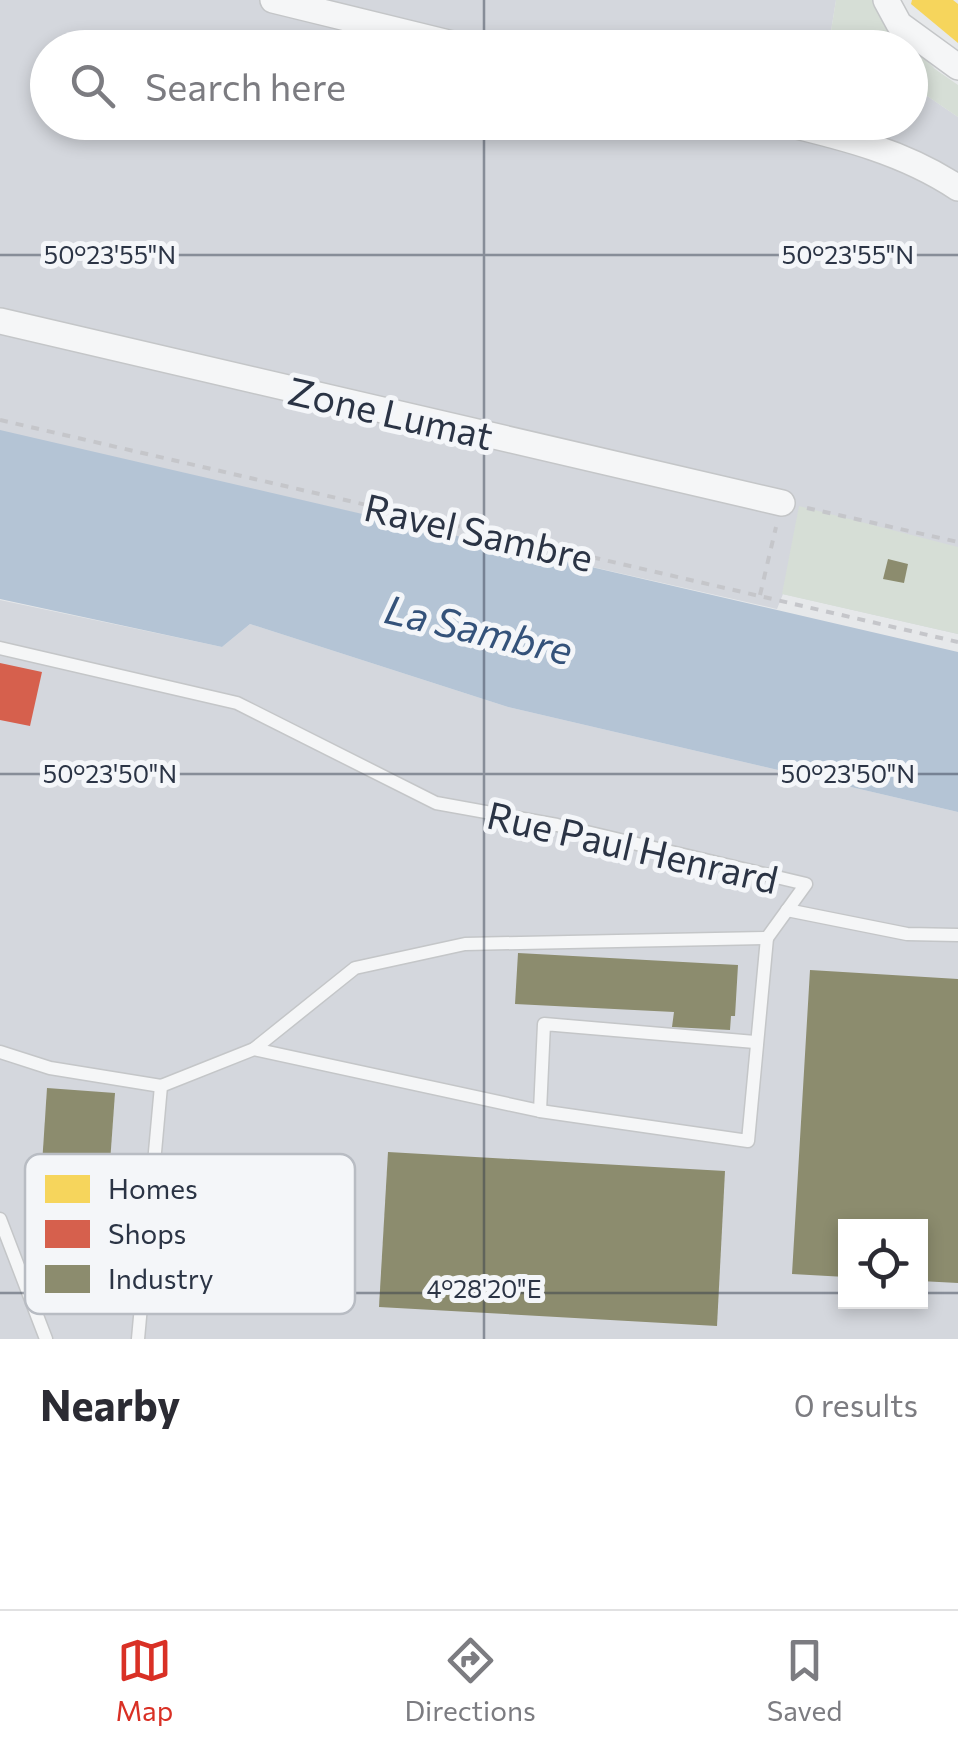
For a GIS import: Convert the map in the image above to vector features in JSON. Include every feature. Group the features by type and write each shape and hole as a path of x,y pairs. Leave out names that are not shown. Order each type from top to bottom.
{"street":[{"path":"273,0 396,30"},
{"path":"886,0 899,24 907,30"},
{"path":"928,45 958,67"},
{"path":"853,140 930,169 958,188"},
{"name":"Zone Lumat","path":"0,321 782,503"}],"lane":[{"name":"Rue Paul Henrard","path":"0,648 237,704 436,803 557,825 806,884 767,938 465,944 356,968 254,1049 161,1086"},
{"path":"787,910 907,934 958,935"},
{"path":"254,1049 540,1111 748,1142 767,938"},
{"path":"540,1111 544,1024 755,1042"},
{"path":"0,1052 50,1068 161,1086 155,1154"},
{"path":"0,1220 25,1285"},
{"path":"36,1314 46,1339"},
{"path":"138,1339 140,1314"}],"path":[{"name":"Ravel Sambre","path":"0,420 958,642"},
{"path":"760,596 782,503 958,542"}],"shaded area":[{"path":"0,0 836,0 831,30 30,30 30,140 928,140 928,97 958,117 958,634 783,594 777,609 0,432"},
{"path":"836,0 877,0 880,12 897,30 831,30"},
{"path":"928,62 958,85 958,117 928,97"},
{"path":"799,506 958,547 958,634 782,594"},
{"path":"0,600 222,647 250,624 508,707 958,812 958,1339 0,1339"}],"water":[{"name":"La Sambre","path":"0,430 958,652 958,812 508,707 250,624 222,647 0,599"}],"building: Homes":[{"path":"912,0 953,0 958,4 958,43 911,4"}],"building: Shops":[{"path":"0,663 42,672 30,726 0,720"}],"building: Industry":[{"path":"888,559 908,564 904,583 883,579"},
{"path":"518,953 738,965 735,1016 731,1016 730,1030 672,1027 674,1012 515,1004"},
{"path":"810,970 958,979 958,1283 928,1281 928,1219 838,1219 838,1277 792,1274"},
{"path":"47,1088 115,1093 111,1154 43,1154"},
{"path":"388,1152 725,1171 717,1326 379,1307"}]}
